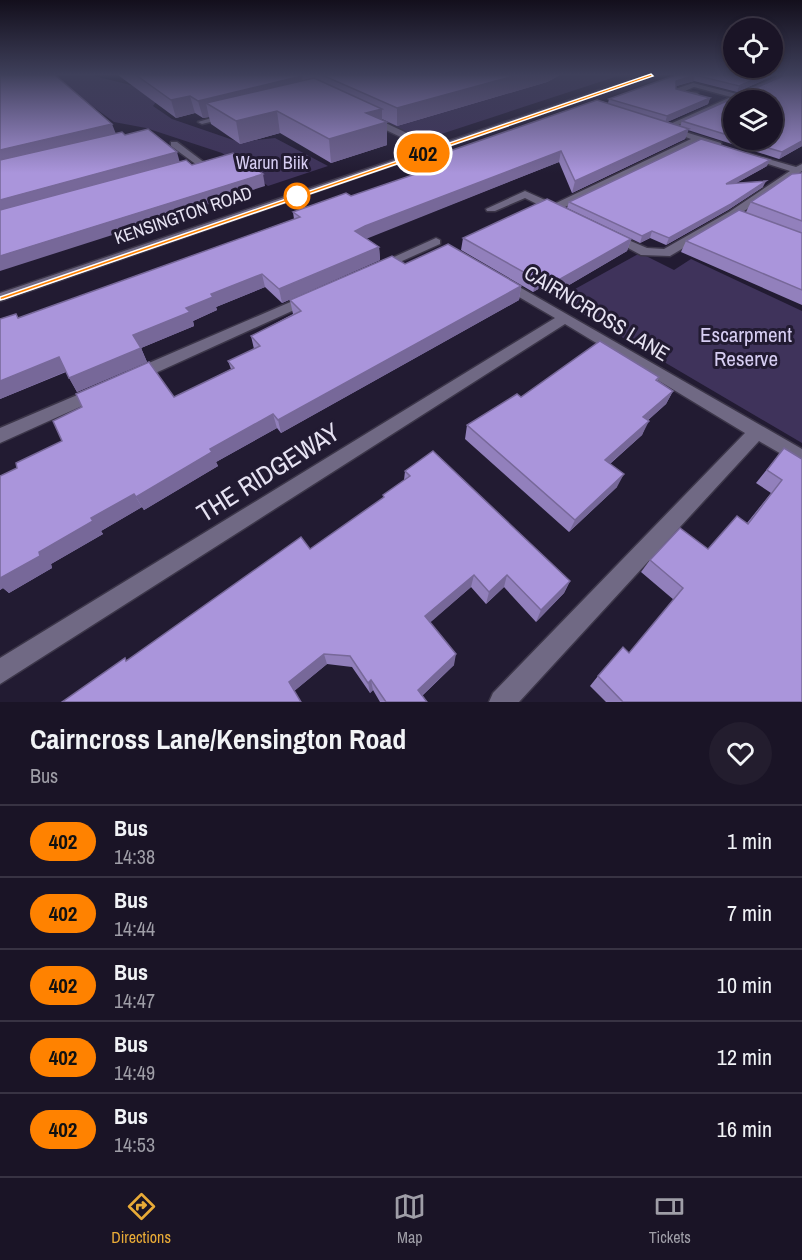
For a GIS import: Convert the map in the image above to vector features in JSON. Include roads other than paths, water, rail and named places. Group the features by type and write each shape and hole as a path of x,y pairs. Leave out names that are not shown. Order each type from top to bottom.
{"street":[{"name":"KENSINGTON ROAD","path":"0,297 555,108"},
{"path":"665,128 711,108"},
{"path":"357,113 433,149"},
{"path":"202,122 234,114"},
{"path":"653,124 723,146"},
{"path":"491,209 525,194 559,211 698,139"},
{"path":"174,144 204,161 189,166"},
{"path":"739,152 800,169"},
{"path":"603,232 645,252 657,254 671,250 738,216 800,169"},
{"path":"362,274 438,244"},
{"name":"CAIRNCROSS LANE","path":"486,272 802,458"},
{"path":"0,436 319,293"},
{"name":"THE RIDGEWAY","path":"0,672 565,318"},
{"path":"502,702 757,432"}],"park label":[{"name":"Warun Biik","path":"272,162"},
{"name":"Escarpment Reserve","path":"746,346"}]}
